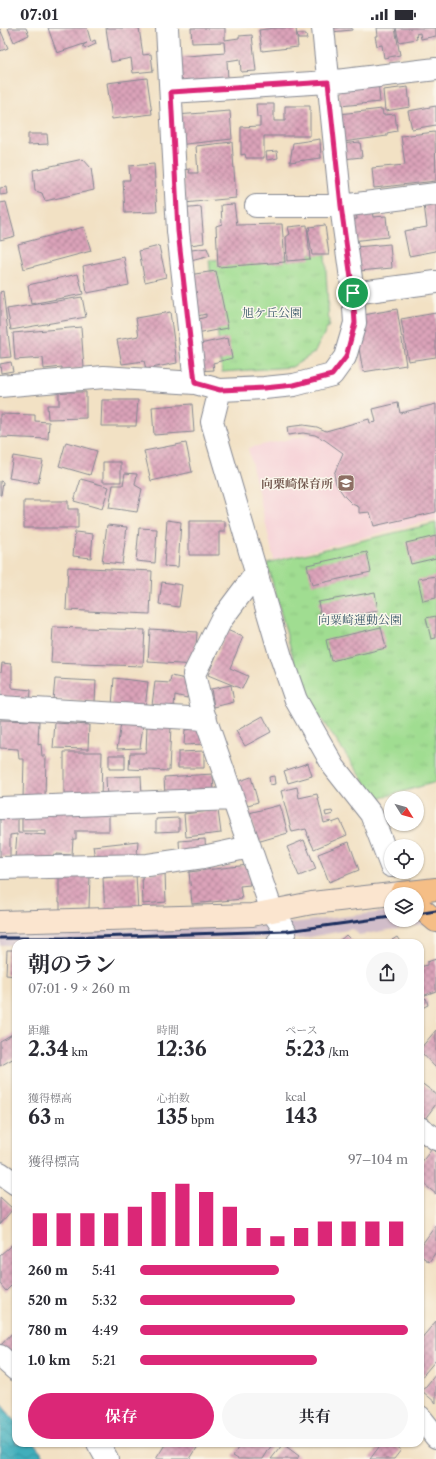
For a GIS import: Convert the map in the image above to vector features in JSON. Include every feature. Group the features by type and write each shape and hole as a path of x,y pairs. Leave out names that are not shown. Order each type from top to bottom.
{"main road":[{"path":"424,892 436,889"},
{"path":"424,911 436,921"}],"street":[{"path":"167,28 178,231 195,383"},
{"path":"0,386 104,376 195,383 220,390 294,385 332,375 346,357 355,323 353,293 341,206 323,28"},
{"path":"171,92 328,82 436,69"},
{"path":"256,206 341,206 436,194"},
{"path":"353,293 436,282"},
{"path":"220,390 212,422 281,657 296,700 334,768 371,814 384,848"},
{"path":"257,572 221,620 194,674 206,719 272,911 285,931 280,939"},
{"path":"0,707 206,719"},
{"path":"0,808 233,799"},
{"path":"0,868 148,865 203,857 250,847"},
{"path":"0,922 252,915 312,903 384,898"},
{"path":"424,1131 436,1139"},
{"path":"0,1173 12,1181"},
{"path":"0,1356 12,1366"},
{"path":"100,1447 108,1459"}],"shaded area":[{"name":"向栗崎保育所","path":"436,407 436,519 274,560 248,448"},
{"path":"436,905 436,922 424,924 424,906"},
{"path":"384,912 384,927 406,927 359,935 353,929 300,939 12,939 12,945 0,945 0,932 236,927 291,923"}],"green space":[{"name":"旭ケ丘公園","path":"325,253 329,325 314,353 292,367 222,372 209,260"},
{"name":"向粟崎運動公園","path":"436,523 436,782 405,791 384,791 384,797 377,799 303,693 267,563"}],"water":[{"path":"0,1403 12,1417 12,1447 37,1447 47,1459 0,1459"}],"building":[{"path":"8,28 26,28 29,35 14,42"},
{"path":"48,28 87,28 91,42 95,40 96,44 85,49 83,45 87,43 57,53"},
{"path":"106,28 139,28 143,55 151,54 153,71 133,73 131,58 111,62"},
{"path":"191,28 225,28 225,40 239,38 239,36 252,35 256,71 241,72 240,59 227,61 228,80 177,84 175,57 225,53 224,42 192,43"},
{"path":"296,28 298,47 262,51 259,30"},
{"path":"331,28 352,28 352,30 331,32"},
{"path":"377,28 395,28 400,55 384,58 382,45 377,46 375,36 378,36"},
{"path":"396,28 436,28 436,36 421,39 420,33 416,34 417,39 399,42"},
{"path":"0,29 8,48 0,51"},
{"path":"297,34 306,34 307,39 298,39"},
{"path":"147,78 152,114 112,119 107,83"},
{"path":"378,81 380,102 340,106 338,85"},
{"path":"408,87 410,107 385,111 383,90"},
{"path":"256,104 274,104 274,121 285,121 285,106 310,106 310,136 264,136 264,158 246,158 245,154 241,155 241,127 260,126 260,117 257,117"},
{"path":"436,106 436,125 412,129 408,111"},
{"path":"382,109 383,115 395,114 397,131 387,133 387,136 343,142 339,114"},
{"path":"230,111 232,139 177,145 176,115"},
{"path":"435,132 436,181 374,188 372,168 405,165 401,136"},
{"path":"28,134 47,134 48,144 28,145"},
{"path":"320,139 321,158 290,162 293,143"},
{"path":"232,142 236,198 184,203 183,170 190,169 189,173 198,173 196,146"},
{"path":"360,142 362,157 343,159 341,144"},
{"path":"277,151 278,158 267,160 266,152"},
{"path":"83,159 91,168 94,190 45,201 42,193 35,191 33,170"},
{"path":"154,164 157,212 125,213 123,180 130,180 129,166"},
{"path":"7,187 8,194 0,195 0,188"},
{"path":"6,202 15,236 0,240 0,203"},
{"path":"436,202 436,251 409,256 404,231 427,227 424,205"},
{"path":"234,204 237,225 282,224 285,262 218,267 216,226 222,224 221,205"},
{"path":"201,207 204,243 184,246 180,209"},
{"path":"372,210 373,217 386,216 388,237 351,241 348,220 357,219 356,212"},
{"path":"307,225 310,259 287,261 286,237 290,234 288,227"},
{"path":"325,225 329,255 312,255 308,230 310,230 309,227"},
{"path":"84,227 91,251 24,269 18,244"},
{"path":"390,244 392,268 359,271 356,247"},
{"path":"159,246 166,277 145,282 139,251"},
{"path":"207,248 210,256 187,262 184,251"},
{"path":"124,257 129,285 87,293 83,266"},
{"path":"216,271 228,328 197,334 195,320 206,317 206,314 193,317 188,275"},
{"path":"78,274 83,294 31,304 28,285"},
{"path":"3,291 11,357 0,358 0,292"},
{"path":"82,297 86,317 11,330 7,309"},
{"path":"397,309 406,365 363,372 357,336 358,316"},
{"path":"170,312 177,363 146,369 144,361 122,364 117,340 139,336 136,318"},
{"path":"436,313 436,357 408,361 401,319"},
{"path":"81,327 84,368 62,371 62,367 44,369 43,358 15,360 13,333"},
{"path":"228,338 232,358 213,363 214,370 197,371 195,345"},
{"path":"11,362 13,371 1,373 0,364"},
{"path":"59,392 86,392 86,418 48,419 47,405 59,405"},
{"path":"102,400 138,400 136,426 101,426"},
{"path":"398,403 400,413 436,404 436,512 374,526 370,512 359,513 359,507 352,504 345,497 336,484 334,474 343,453 325,440 315,435 303,433 288,435 287,427 303,425 317,427 326,431 369,419 370,423 376,422 373,409"},
{"path":"192,404 194,432 154,435 152,407"},
{"path":"0,414 35,415 35,421 49,422 48,439 0,437"},
{"path":"66,442 97,451 90,475 59,466"},
{"path":"186,443 192,472 151,481 144,451"},
{"path":"13,456 43,461 38,483 9,478"},
{"path":"103,462 121,462 121,482 103,482"},
{"path":"125,473 137,474 135,485 142,489 137,512 109,508 113,485 123,485"},
{"path":"81,479 109,487 102,509 74,501"},
{"path":"0,481 3,482 1,495 0,495"},
{"path":"24,501 68,501 68,509 78,509 78,528 24,528"},
{"path":"167,520 181,522 178,567 164,566"},
{"path":"189,521 225,521 225,532 219,532 219,555 189,555"},
{"path":"107,525 127,527 122,564 102,562"},
{"path":"139,528 157,529 155,563 136,561"},
{"path":"75,532 93,534 91,558 73,556"},
{"path":"436,536 436,558 411,564 406,543"},
{"path":"367,552 371,572 312,585 307,565"},
{"path":"68,567 152,571 150,614 66,610"},
{"path":"436,576 436,598 423,601 418,579"},
{"path":"162,582 182,585 179,607 159,604"},
{"path":"375,592 378,611 322,622 318,602"},
{"path":"436,616 436,638 431,639 426,618"},
{"path":"53,627 145,630 143,666 51,663"},
{"path":"381,627 386,648 331,661 326,640"},
{"path":"150,629 197,632 195,665 148,662"},
{"path":"227,630 243,637 230,668 248,676 242,689 208,675"},
{"path":"2,663 12,665 12,688 31,690 30,707 0,704 0,672"},
{"path":"171,676 191,680 187,698 175,695 174,707 152,705 155,682 170,683"},
{"path":"114,678 148,682 145,709 112,706"},
{"path":"55,679 96,681 95,702 53,700"},
{"path":"231,685 234,702 214,707 211,689"},
{"path":"263,716 271,732 245,746 236,731"},
{"path":"0,720 39,721 38,745 41,744 42,756 46,756 45,798 23,798 24,759 19,759 18,749 0,748"},
{"path":"55,723 89,725 88,749 53,748"},
{"path":"121,723 143,725 140,748 117,749"},
{"path":"147,725 171,726 169,771 129,769 130,753 146,753"},
{"path":"204,728 205,744 184,745 185,730"},
{"path":"204,751 204,768 178,768 178,752"},
{"path":"64,752 102,752 101,802 64,802"},
{"path":"109,755 125,755 125,769 109,769"},
{"path":"308,763 312,776 288,783 284,771"},
{"path":"213,774 214,793 165,796 164,777"},
{"path":"141,776 142,796 107,798 106,777"},
{"path":"274,776 275,784 270,785 269,777"},
{"path":"251,777 258,802 241,807 234,783"},
{"path":"297,787 299,798 317,794 324,823 331,821 332,823 340,820 347,835 314,849 306,829 292,832 281,791"},
{"path":"280,805 288,833 257,842 249,813"},
{"path":"0,807 18,811 18,833 46,835 46,831 22,831 22,807 109,808 109,831 76,831 76,839 73,839 72,855 57,854 56,860 15,858 17,834 10,835 10,857 0,857"},
{"path":"218,810 221,833 186,837 184,814"},
{"path":"332,811 333,814 326,816 325,812"},
{"path":"179,818 179,831 156,832 156,819"},
{"path":"205,839 206,853 180,855 179,841"},
{"path":"304,840 316,869 299,876 287,847"},
{"path":"138,841 137,856 95,859 93,846"},
{"path":"349,842 359,870 329,882 318,854"},
{"path":"248,865 250,885 240,886 242,899 192,904 189,872"},
{"path":"165,872 166,902 143,904 142,874"},
{"path":"59,874 90,875 89,908 60,910"},
{"path":"136,875 138,911 105,913 103,878"},
{"path":"346,935 350,939 342,939"},
{"path":"7,950 12,950 12,976 6,975"},
{"path":"436,959 436,991 424,996 424,966 427,965 427,962"},
{"path":"426,998 428,1005 424,1007 424,999"},
{"path":"436,1030 436,1068 424,1055 424,1044"},
{"path":"12,1034 12,1059 0,1066 0,1041"},
{"path":"424,1085 436,1094 436,1104 424,1120"},
{"path":"432,1149 436,1153 436,1194 424,1184 424,1159"},
{"path":"0,1197 12,1208 12,1210 0,1224"},
{"path":"436,1225 436,1252 429,1262 424,1258 424,1242"},
{"path":"12,1244 12,1285 6,1291 0,1284 0,1255"},
{"path":"436,1321 436,1360 424,1374 424,1335"},
{"path":"12,1333 12,1359 0,1346"},
{"path":"436,1374 436,1403 424,1393 424,1389"},
{"path":"164,1447 198,1447 190,1459 156,1459"},
{"path":"239,1447 270,1447 263,1459 238,1459 233,1456"},
{"path":"281,1447 287,1447 299,1456 297,1459 271,1459"},
{"path":"379,1447 396,1447 401,1450 394,1459 370,1459"}],"railway":[{"path":"424,913 436,911"},
{"path":"0,938 63,938 287,931 384,918"}],"place":[{"name":"向栗崎保育所","path":"346,483"}],"route":[{"path":"328,82 341,206 353,293 355,323 346,357 332,375 294,385 264,388 220,390 195,383 178,231 171,92 328,82"}]}
